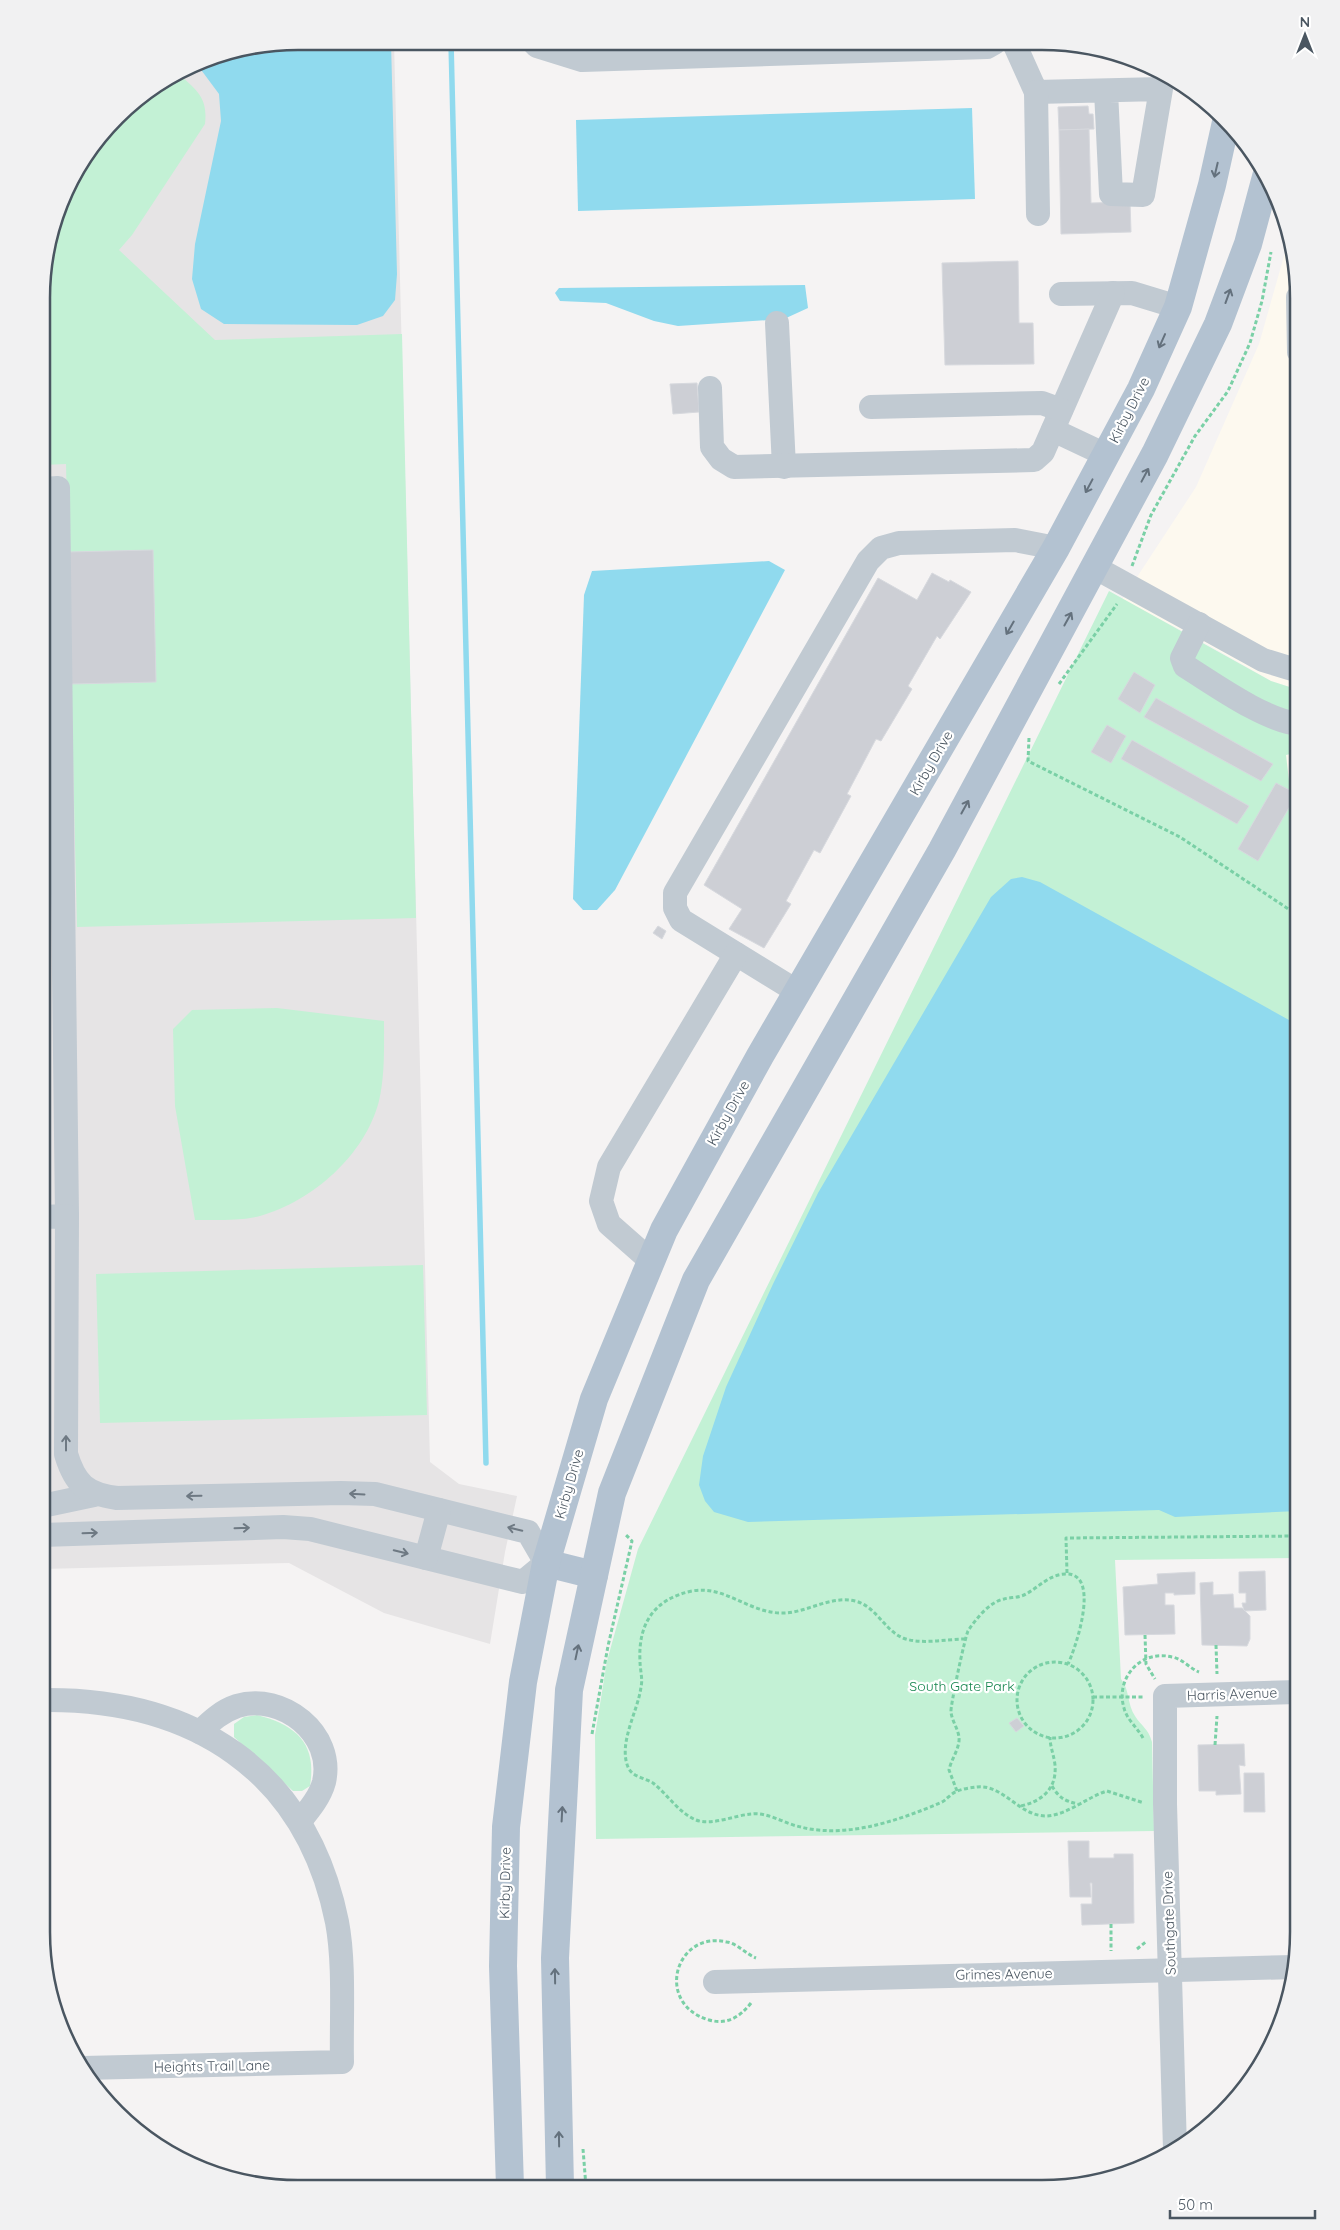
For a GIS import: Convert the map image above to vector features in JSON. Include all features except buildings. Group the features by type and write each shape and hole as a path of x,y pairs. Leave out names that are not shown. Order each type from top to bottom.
{"main road":[{"name":"Kirby Drive","path":"510,2180 503,1966 506,1827 522,1682 546,1562 594,1399 664,1230 798,992 1056,548 1141,389 1178,307 1212,185 1224,130"},
{"path":"560,2180 554,1958 568,1700 612,1493 696,1280 932,868 1156,454 1218,324 1248,244 1264,187"},
{"path":"1178,307 1218,324"},
{"path":"1056,548 1096,568"},
{"path":"546,1562 594,1575"}],"street":[{"path":"550,50 582,60 784,50"},
{"path":"1017,50 1036,92 1038,214"},
{"path":"1036,92 1106,91 1162,82 1143,195 1111,194 1106,91"},
{"path":"710,388 712,447 721,459 734,467 1034,460 1043,452 1113,292"},
{"path":"1061,294 1132,292 1178,307"},
{"path":"777,323 784,467"},
{"path":"871,407 1042,403 1057,420 1106,455"},
{"path":"50,489 58,488 67,1216 66,1454 71,1473 94,1495"},
{"path":"798,992 680,920 675,908 675,894 868,561 881,548 899,543 1015,540 1056,548"},
{"path":"1096,568 1263,660 1290,668"},
{"path":"1199,624 1182,658 1185,666 1231,694 1285,722 1290,723"},
{"path":"651,1261 609,1224 601,1201 609,1167 736,954"},
{"path":"50,1217 67,1216"},
{"path":"50,1504 94,1495 117,1498 342,1493 375,1494 528,1532 546,1562 523,1582 310,1530 283,1527 50,1535"},
{"path":"426,1558 439,1510"},
{"name":"Harris Avenue","path":"1165,1696 1290,1692"},
{"name":"Southgate Drive","path":"1165,1696 1165,1804 1174,2142"},
{"path":"50,1700 101,1702 135,1708 168,1718 200,1732 250,1765 300,1821 321,1789 325,1772 320,1745 306,1723 282,1709 247,1704 227,1710 200,1732"},
{"name":"Heights Trail Lane","path":"91,2068 342,2062 337,1924 320,1866 300,1821"},
{"name":"Grimes Avenue","path":"715,1982 1114,1958 1170,1970 1287,1967"}],"path":[{"path":"590,1742 608,1646 632,1541 630,1536 618,1533"},
{"path":"1067,1573 1066,1538 1290,1536"},
{"path":"957,1791 949,1770 959,1742 951,1712 951,1704 965,1639 981,1615 994,1603 1026,1594 1054,1576 1067,1573 1076,1577 1083,1584 1084,1594 1079,1636 1068,1664"},
{"path":"965,1639 913,1640 902,1637 874,1612 859,1602 846,1599 828,1602 796,1612 780,1613 766,1611 727,1595 708,1590 679,1594 653,1612 643,1625 639,1643 642,1684 628,1739 626,1757 632,1774 653,1783 682,1811 696,1820 707,1821 753,1814 816,1830 874,1826 944,1802 957,1791 979,1787 991,1788 1031,1813 1042,1816 1062,1812 1108,1791 1146,1803"},
{"path":"1093,1697 1165,1696 1146,1664 1145,1635"},
{"path":"1144,1745 1138,1728 1126,1714 1122,1697 1126,1678 1130,1670 1146,1658 1162,1655 1172,1656 1206,1674"},
{"path":"1056,1661 1080,1670 1088,1680 1093,1697 1090,1717 1082,1727 1071,1735 1050,1737 1034,1731 1024,1722 1017,1699 1019,1687 1024,1676 1033,1668 1044,1663 1056,1661"},
{"path":"1212,1675 1217,1675"},
{"path":"1210,1714 1218,1714 1215,1745"},
{"path":"1020,1806 1035,1803 1044,1796 1052,1785 1055,1766 1050,1737"},
{"path":"1052,1785 1058,1796 1065,1801 1078,1804"},
{"path":"1146,1794 1146,1813"},
{"path":"1111,1924 1114,1958"},
{"path":"1132,1950 1140,1948 1149,1938"},
{"path":"581,2144 585,2153 586,2180"}],"shaded area":[{"path":"298,50 394,50 430,1462 459,1484 517,1496 505,1552 490,1644 384,1613 289,1563 50,1569 50,298 52,266 63,218 83,174 92,160 112,134 134,112 174,83 218,63 266,52"},
{"path":"1285,252 1290,298 1290,687 1271,681 1193,636 1122,600 1196,487 1259,344"},
{"path":"1290,754 1290,781 1289,781 1286,755"}],"green space":[{"path":"184,78 196,90 203,101 205,124 132,235 119,250 215,340 402,334 416,918 77,927 66,464 50,465 50,298 52,266 58,234 76,188 101,147 147,101"},
{"name":"South Gate Park","path":"1109,591 1271,681 1290,687 1290,754 1286,755 1290,781 1290,1558 1115,1560 1121,1679 1126,1688 1132,1711 1147,1731 1152,1742 1154,1831 596,1839 595,1735 607,1661 638,1549"},
{"path":"277,1008 384,1021 382,1081 379,1101 372,1121 362,1140 349,1157 334,1173 299,1199 280,1209 252,1218 195,1220 175,1106 173,1029 192,1010"},
{"path":"423,1265 427,1415 100,1423 96,1274"},
{"path":"257,1715 283,1724 301,1738 307,1747 310,1758 310,1786 302,1791 293,1791 234,1737 234,1724 244,1717"}],"water":[{"path":"298,50 391,50 397,274 395,300 383,316 357,325 224,324 201,309 192,279 195,244 221,121 219,94 201,70 234,58 266,52"},
{"path":"972,108 975,199 578,211 576,120"},
{"path":"805,285 808,308 784,319 678,326 654,321 606,303 560,301 555,293 559,288"},
{"path":"769,561 785,570 615,890 597,910 583,910 573,899 584,595 592,571"},
{"path":"1022,877 1040,882 1290,1021 1290,1511 1175,1517 1159,1510 748,1522 714,1512 705,1501 699,1485 703,1456 726,1387 773,1284 818,1193 991,897 1011,879"}],"waterway":[{"path":"451,50 486,1463"}]}
